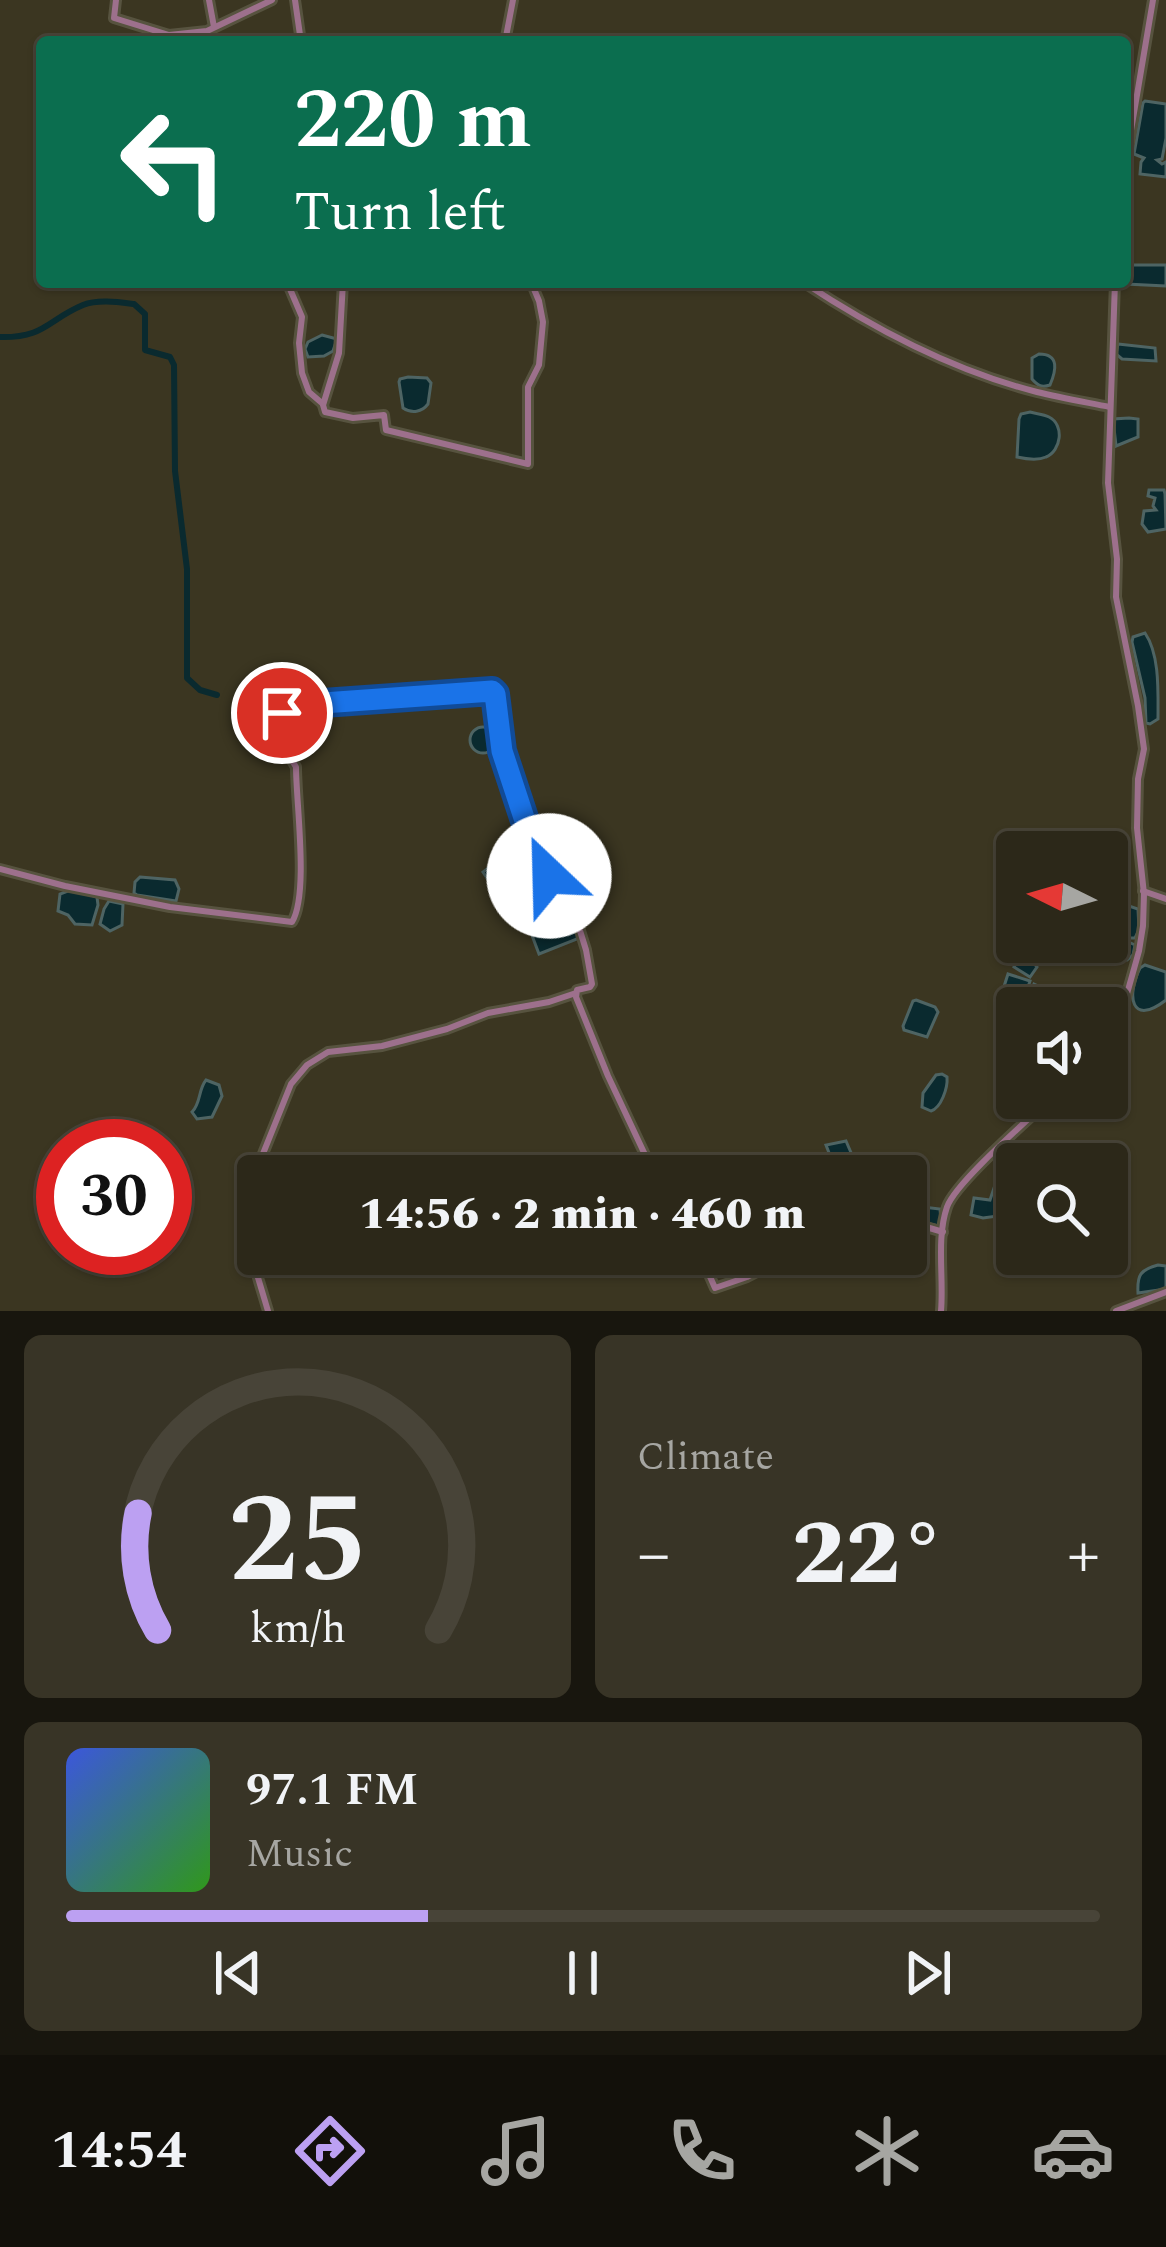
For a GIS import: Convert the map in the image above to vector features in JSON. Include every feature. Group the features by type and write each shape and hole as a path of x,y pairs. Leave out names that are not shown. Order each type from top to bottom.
{"street":[{"path":"116,0 114,18 169,35 214,28 272,0"},
{"path":"209,0 214,28"},
{"path":"295,0 301,36"},
{"path":"506,36 513,0"},
{"path":"1131,130 1153,0"},
{"path":"290,288 302,317 302,373 309,392 323,404"},
{"path":"343,288 339,353 323,404 325,412 338,417 384,416 386,430 528,464 528,387 539,365 543,322 533,288"},
{"path":"812,288 857,317 944,360 1035,391 1110,407"},
{"path":"1115,288 1108,483 1118,559 1116,597 1144,749 1137,828 1144,926 1128,991"},
{"path":"0,868 170,907 292,922 300,893 296,767 288,754 282,713 323,703 495,694 502,751 538,871 564,879 592,984 548,1002 488,1013 382,1046 328,1052 307,1064 290,1084 244,1201 244,1231 268,1311"},
{"path":"1144,891 1166,899"},
{"path":"576,993 646,1155"},
{"path":"940,1311 948,1203 1030,1119"},
{"path":"927,1227 943,1232"},
{"path":"709,1275 715,1288 751,1275"},
{"path":"1116,1311 1166,1292"}],"water":[{"path":"1145,101 1166,104 1166,138 1162,159 1157,160 1166,162 1166,177 1140,174 1144,158 1134,154"},
{"path":"1131,265 1166,265 1166,286 1131,284"},
{"path":"322,335 337,339 333,351 308,357 308,342"},
{"path":"1118,344 1155,348 1156,361 1122,359 1116,354"},
{"path":"1039,354 1053,360 1050,385 1032,379 1032,358"},
{"path":"408,377 427,378 431,383 428,404 420,410 403,408 399,382"},
{"path":"1030,412 1049,417 1059,432 1055,449 1043,458 1017,457 1019,419"},
{"path":"1113,419 1138,419 1138,437 1116,446"},
{"path":"1149,490 1164,490 1166,529 1148,532 1142,524 1144,511 1156,510"},
{"path":"1145,633 1158,686 1158,719 1150,724 1146,723 1132,642"},
{"path":"483,727 496,740 483,753 470,740"},
{"path":"543,832 556,844 558,868 549,870 541,860 535,837"},
{"path":"521,849 529,849 532,878 562,885 578,933 577,939 539,954 521,885 525,879 491,884 483,872 517,861"},
{"path":"140,877 175,880 176,901 134,893"},
{"path":"73,889 97,897 92,925 75,924 58,911 60,894"},
{"path":"109,901 123,904 122,925 110,931 100,924"},
{"path":"1128,906 1138,909 1135,938 1128,938"},
{"path":"1034,963 1037,967 1030,977 1014,967"},
{"path":"1145,965 1166,972 1166,1000 1145,1010 1135,1005 1133,989"},
{"path":"1008,974 1030,981 1028,987 1004,987"},
{"path":"916,1000 938,1012 927,1037 904,1030"},
{"path":"942,1074 947,1077 945,1092 931,1111 922,1107 923,1093"},
{"path":"206,1080 219,1085 222,1096 212,1117 197,1119 192,1112"},
{"path":"846,1141 852,1155 830,1155 826,1145"},
{"path":"996,1188 996,1216 971,1215 974,1198 990,1200"},
{"path":"927,1207 940,1209 938,1226 927,1223"},
{"path":"1166,1266 1166,1289 1138,1293 1141,1274"}],"waterway":[{"path":"0,337 37,331 95,302 134,304 145,314 145,350 170,357 174,365 175,471 187,569 187,678 200,690 217,695"}],"route":[{"path":"282,713 323,703 492,691 502,751 538,871 549,876"}]}
